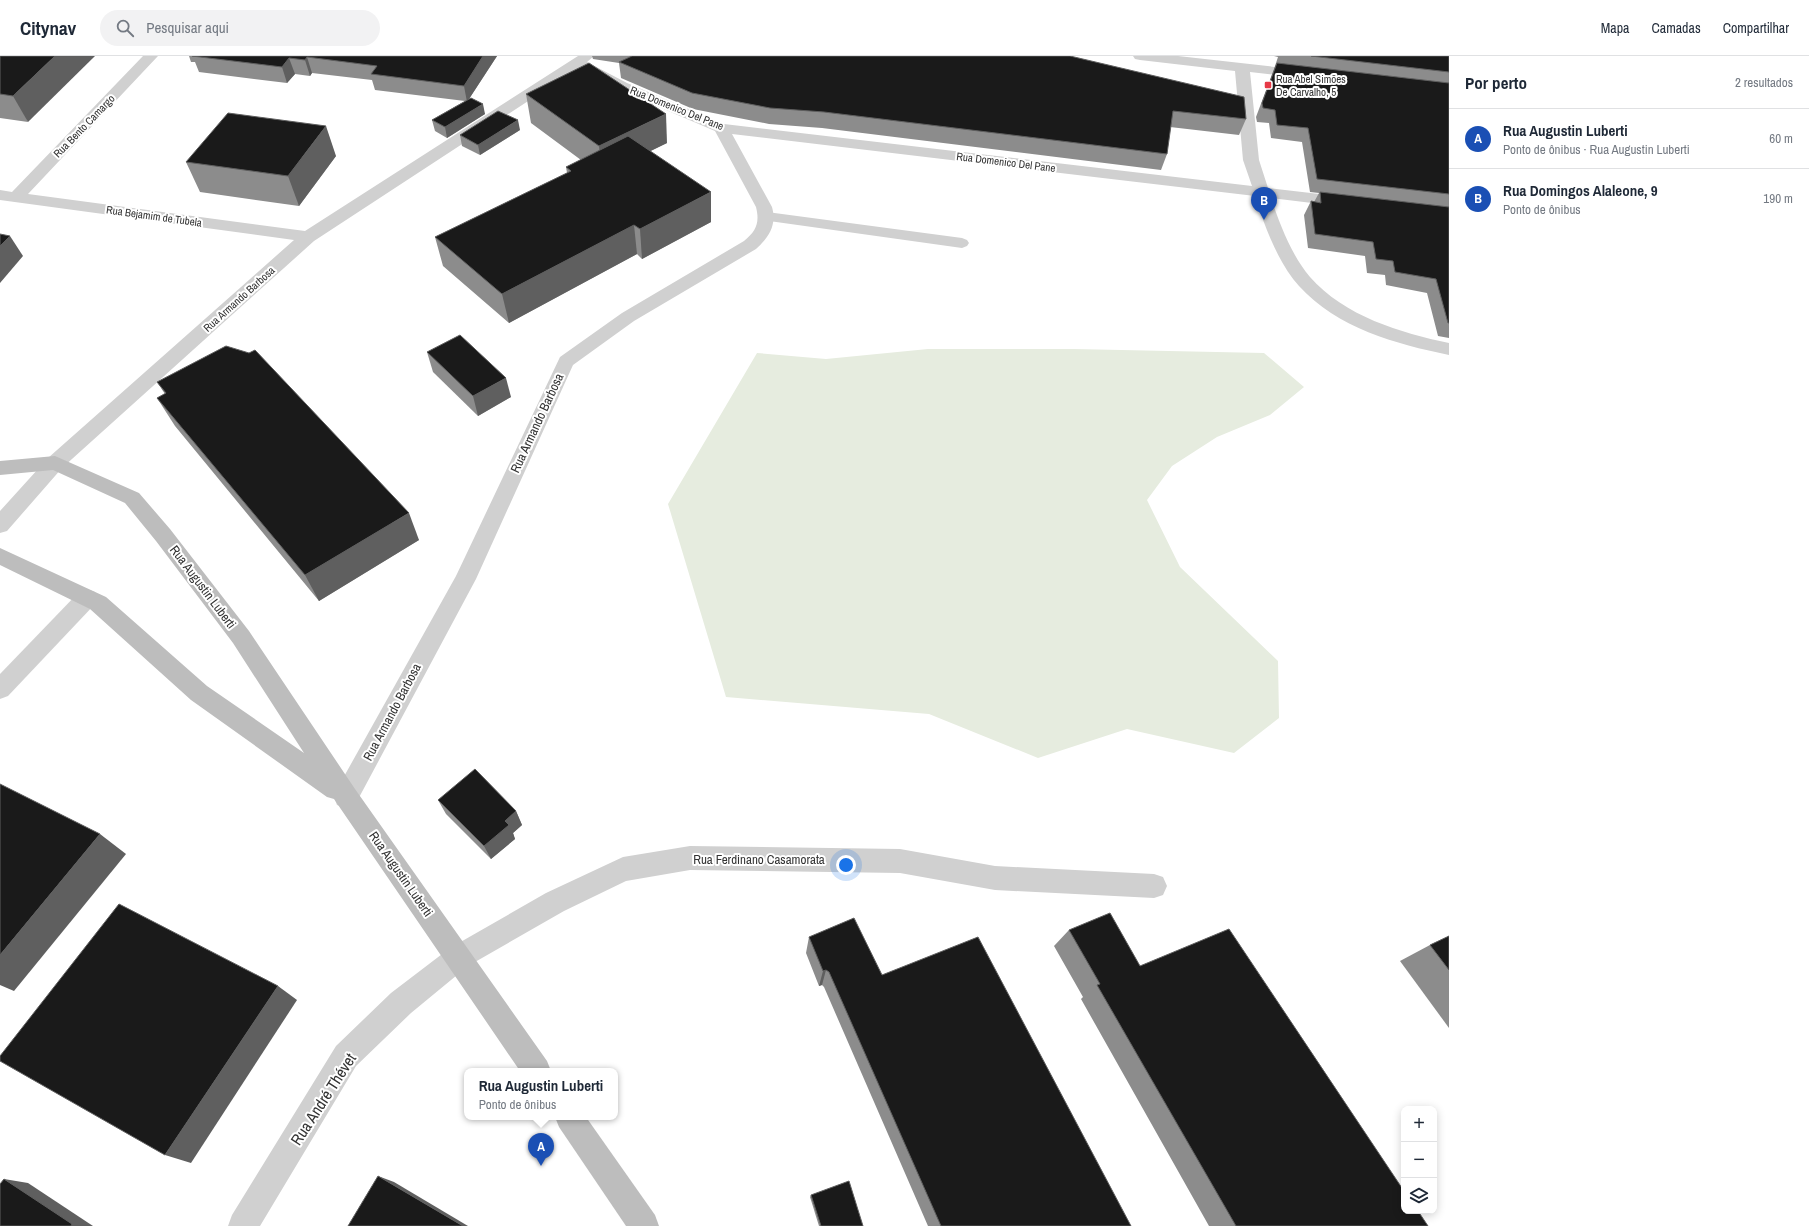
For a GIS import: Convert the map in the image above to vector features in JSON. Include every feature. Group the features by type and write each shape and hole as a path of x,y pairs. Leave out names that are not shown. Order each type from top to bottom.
{"street":[{"name":"Rua Bento Camargo","path":"16,197 151,56"},
{"path":"1140,56 1319,76"},
{"name":"Rua Domenico Del Pane","path":"582,60 629,89 721,128 1363,204"},
{"name":"Rua Armando Barbosa","path":"0,525 55,463 180,353 308,237 582,60"},
{"path":"1242,67 1251,160 1260,192 1270,218 1292,266 1305,282 1326,301 1381,331 1426,344 1449,348"},
{"path":"721,128 764,207 767,217"},
{"name":"Rua Bejamim de Tubela","path":"0,195 308,237"},
{"name":"Rua Armando Barbosa","path":"346,797 465,579 566,361 628,317 750,245 760,237 766,227 767,217"},
{"name":"Rua Augustin Luberti","path":"0,468 55,463 132,498 163,535 241,637 346,797 535,1068"},
{"name":"Rua Augustin Luberti","path":"0,556 98,604 199,693 346,797"},
{"path":"0,689 87,598"},
{"name":"Rua Ferdinano Casamorata","path":"459,957 554,902 623,869 690,858 900,861 995,878 1154,886"},
{"name":"Rua André Thévet","path":"243,1226 346,1056 401,1003 459,957"},
{"path":"571,1120 644,1226"}],"lane":[{"path":"767,217 962,243"}],"shaded area":[{"path":"928,349 1074,349 1264,353 1304,387 1270,415 1217,437 1172,466 1147,500 1180,567 1278,661 1279,718 1234,753 1127,729 1038,758 929,714 726,697 668,504 757,353 826,359"}],"building":[{"path":"0,56 55,56 13,96 0,94"},
{"path":"192,56 483,56 464,86 371,74 377,66 307,57 305,60 289,58 282,67"},
{"path":"632,56 1070,56 1244,97 1246,119 1173,111 1167,154 824,112 770,108 692,93 619,62"},
{"path":"1311,56 1449,56 1449,72"},
{"path":"589,63 666,114 599,146 526,94"},
{"path":"1277,63 1449,83 1449,194 1317,179 1308,128 1277,125 1275,110 1263,108 1262,103"},
{"path":"471,98 483,104 445,127 432,120"},
{"path":"498,111 518,120 478,145 460,135"},
{"path":"228,113 326,126 288,176 186,162"},
{"path":"628,136 711,192 640,229 634,225 502,294 435,237 571,171 566,167"},
{"path":"1320,192 1449,207 1449,323 1436,279 1395,272 1393,261 1376,259 1373,242 1315,234 1311,201 1321,203"},
{"path":"0,234 10,236 0,246"},
{"path":"460,335 506,378 473,396 427,352"},
{"path":"226,346 249,353 255,350 409,513 305,575 157,398 166,393 157,382"},
{"path":"475,769 516,811 505,821 509,825 484,846 438,800"},
{"path":"0,784 100,834 0,955"},
{"path":"119,904 278,986 165,1155 0,1061 0,1056"},
{"path":"1110,913 1140,966 1229,929 1401,1187 1401,1214 1420,1214 1428,1226 1236,1226 1097,985 1100,984 1069,930"},
{"path":"854,918 882,975 978,937 1131,1226 941,1226 829,972 826,970 823,971 809,937"},
{"path":"1449,936 1449,970 1430,945"},
{"path":"378,1176 463,1226 348,1226"},
{"path":"4,1179 72,1224 71,1226 0,1226 0,1184"},
{"path":"849,1181 863,1226 821,1226 811,1195"}],"place":[{"name":"Rua Abel Simões De Carvalho, 5","path":"1268,85"},
{"name":"Rua Domingos Alaleone, 9","path":"1264,220"},
{"name":"Rua Augustin Luberti","path":"541,1166"}]}
